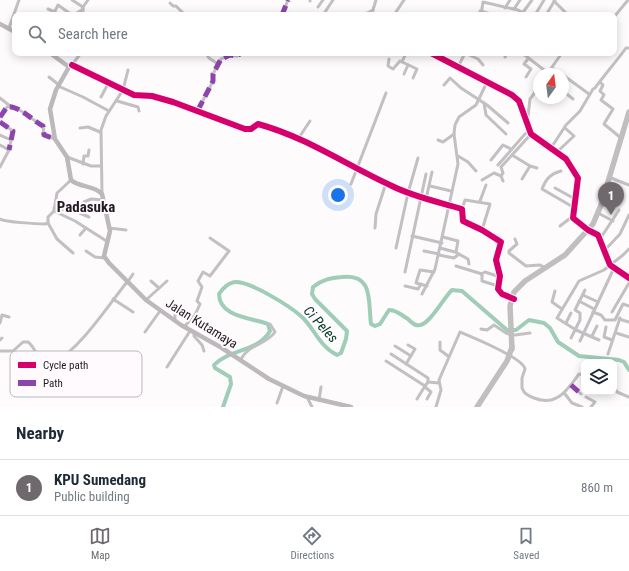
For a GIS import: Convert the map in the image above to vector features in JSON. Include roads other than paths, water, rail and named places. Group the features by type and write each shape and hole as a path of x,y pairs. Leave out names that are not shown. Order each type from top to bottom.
{"highway":[{"path":"477,407 511,351 513,334 512,299 521,285 565,255 588,230 598,213 629,112"}],"main road":[{"path":"0,24 12,30"},
{"path":"55,56 70,66 53,97 50,110 55,139 66,157 71,180 78,185 98,190 102,194 109,228 105,258"},
{"name":"Jalan Kutamaya","path":"105,258 146,300 192,332 226,350 283,386 307,397 351,407"}],"street":[{"path":"15,12 19,0"},
{"path":"72,0 83,8"},
{"path":"77,12 83,8 88,0"},
{"path":"283,12 288,0"},
{"path":"318,8 324,0"},
{"path":"325,12 334,0"},
{"path":"369,12 373,10 376,0"},
{"path":"396,12 404,0"},
{"path":"496,6 498,0"},
{"path":"505,8 510,0"},
{"path":"514,9 520,0"},
{"path":"525,12 532,0"},
{"path":"537,12 544,0"},
{"path":"548,12 554,0 565,12"},
{"path":"617,13 628,0"},
{"path":"481,12 483,1 520,12"},
{"path":"170,3 182,12"},
{"path":"55,12 59,5 69,12"},
{"path":"48,9 52,12"},
{"path":"9,28 12,20"},
{"path":"551,148 564,128 580,111 592,89 595,88 610,71 626,48 629,48"},
{"path":"78,56 70,66 109,82 134,95 156,97 198,110 245,129 251,129 258,124 272,128 298,139 408,193 462,209"},
{"path":"208,56 218,64"},
{"path":"198,110 213,81 213,74 218,64 223,58 228,56"},
{"path":"402,62 405,56"},
{"path":"437,56 508,92 519,101 530,132 566,159 578,178 573,207 573,216 576,221 588,230 598,234 610,265 629,278"},
{"path":"458,67 464,56"},
{"path":"472,56 478,59 483,64"},
{"path":"525,56 540,68"},
{"path":"552,68 559,56"},
{"path":"390,59 389,67 393,69 399,61 417,69 413,78"},
{"path":"526,78 531,69 524,64 528,59"},
{"path":"404,74 408,65"},
{"path":"102,194 100,132 109,111 123,90 128,70"},
{"path":"48,77 59,86 109,111"},
{"path":"444,86 452,78 461,88 484,103 508,124"},
{"path":"569,80 589,94"},
{"path":"101,97 109,82"},
{"path":"422,294 434,272 442,243 451,191 458,164 454,134 459,117 476,105 487,82"},
{"path":"600,82 603,85 600,91"},
{"path":"595,88 604,95 602,101 612,109 604,124 621,138"},
{"path":"351,184 386,93"},
{"path":"527,125 530,99 533,95"},
{"path":"569,96 573,99"},
{"path":"0,98 10,106 19,110 32,121 43,126 44,135 55,139"},
{"path":"117,101 138,107 139,111"},
{"path":"484,103 486,115 506,134"},
{"path":"0,117 6,108 10,106"},
{"path":"298,139 310,121"},
{"path":"0,122 13,131 5,159 0,167"},
{"path":"80,128 88,128 100,132"},
{"path":"557,152 574,136 564,128"},
{"path":"498,165 525,134 530,132"},
{"path":"501,176 503,173 502,167 530,132"},
{"path":"0,134 11,140"},
{"path":"438,140 443,142 454,134"},
{"path":"0,145 8,150"},
{"path":"491,160 503,145 511,149"},
{"path":"83,164 84,156 88,156 89,150"},
{"path":"512,155 530,166 537,168"},
{"path":"0,156 5,159"},
{"path":"458,156 468,162 476,171"},
{"path":"66,157 83,164 101,166"},
{"path":"396,248 408,193 418,158"},
{"path":"522,179 530,166"},
{"path":"561,171 552,174 542,189 573,207"},
{"path":"426,199 432,172"},
{"path":"482,180 491,173 497,173 501,176 503,181"},
{"path":"405,272 426,174"},
{"path":"609,177 629,185"},
{"path":"71,180 57,193 54,209 48,217 48,223 58,240 73,253"},
{"path":"375,228 376,214 386,183"},
{"path":"480,201 486,185"},
{"path":"430,186 451,191"},
{"path":"555,188 575,199"},
{"path":"84,202 91,199 104,200"},
{"path":"482,230 491,206 480,201 464,200 462,209 463,221 482,230 502,243 496,260 500,277 498,286 499,292 512,299"},
{"path":"54,209 75,211 90,217"},
{"path":"54,209 108,242"},
{"path":"600,239 619,210"},
{"path":"598,213 613,221"},
{"path":"604,252 620,234 629,215"},
{"path":"560,226 573,216"},
{"path":"0,219 5,222 48,223"},
{"path":"80,235 86,228"},
{"path":"109,228 126,230"},
{"path":"412,236 442,243"},
{"path":"424,251 454,258 457,253 458,241 443,237"},
{"path":"184,327 195,315 200,304 197,301 202,287 198,281 202,272 210,276 228,251 210,238"},
{"path":"515,239 517,244 509,251 509,253 526,266 540,265 546,268"},
{"path":"440,248 457,253 468,259 469,264"},
{"path":"599,340 576,330 557,318 579,281 588,275 600,272 629,249"},
{"path":"86,251 95,257 105,258"},
{"path":"456,266 481,274 484,272 500,277"},
{"path":"580,341 614,268"},
{"path":"427,286 416,282 420,270 434,272"},
{"path":"71,351 102,316 113,299 133,274"},
{"path":"481,274 483,275 482,281 498,286"},
{"path":"151,281 158,288"},
{"path":"146,300 167,281"},
{"path":"612,312 629,283"},
{"path":"405,286 418,289 420,284"},
{"path":"600,286 604,288"},
{"path":"571,338 576,330 580,315 575,310 585,290"},
{"path":"555,292 552,302 562,309"},
{"path":"583,295 598,302"},
{"path":"113,299 133,312"},
{"path":"579,302 601,315 606,320 618,319 629,322"},
{"path":"608,354 612,340 616,333 618,319 623,304 629,306"},
{"path":"145,332 160,311"},
{"path":"175,311 175,321"},
{"path":"566,323 571,313"},
{"path":"0,323 2,314 9,317"},
{"path":"240,359 245,352 271,338 275,332 270,324"},
{"path":"481,329 487,330 495,326 506,333 530,333"},
{"path":"592,336 597,326"},
{"path":"606,327 604,337 612,340"},
{"path":"167,368 192,332 201,343 204,351"},
{"path":"436,407 442,390 439,380 448,356 460,332 511,351 524,365 525,369 521,386 523,391 529,396 538,400 548,401 565,394 579,374 581,374"},
{"path":"616,333 629,337"},
{"path":"0,351 13,350 24,342 28,342 35,351"},
{"path":"440,342 440,350 448,356"},
{"path":"406,364 415,349 408,345"},
{"path":"395,346 411,356"},
{"path":"391,354 428,378 428,382 417,399"},
{"path":"386,361 431,392 427,399"},
{"path":"428,382 439,383"},
{"path":"571,385 581,394"},
{"path":"277,404 283,386"},
{"path":"319,400 321,388"},
{"path":"617,392 629,397"},
{"path":"565,394 572,403 582,407"},
{"path":"307,397 312,407"},
{"path":"586,397 595,402 591,407"}],"waterway":[{"name":"Ci Peles","path":"223,407 231,384 230,377 215,368 214,365 227,356 258,343 265,338 270,331 268,324 238,315 224,308 220,302 219,294 226,286 236,282 243,283 260,290 296,312 306,321 326,347 337,355 341,353 347,331 315,299 312,294 313,287 327,279 352,277 360,280 364,284 369,298 371,324 375,326 380,324 389,310 399,313 415,325 421,325 430,318 452,290 462,291 507,330 516,330 529,320 544,323 550,328 558,342 579,356 619,360 624,362 629,370"}],"place":[{"name":"KPU Sumedang","path":"611,215"}],"district":[{"name":"Padasuka","path":"86,207"}]}
